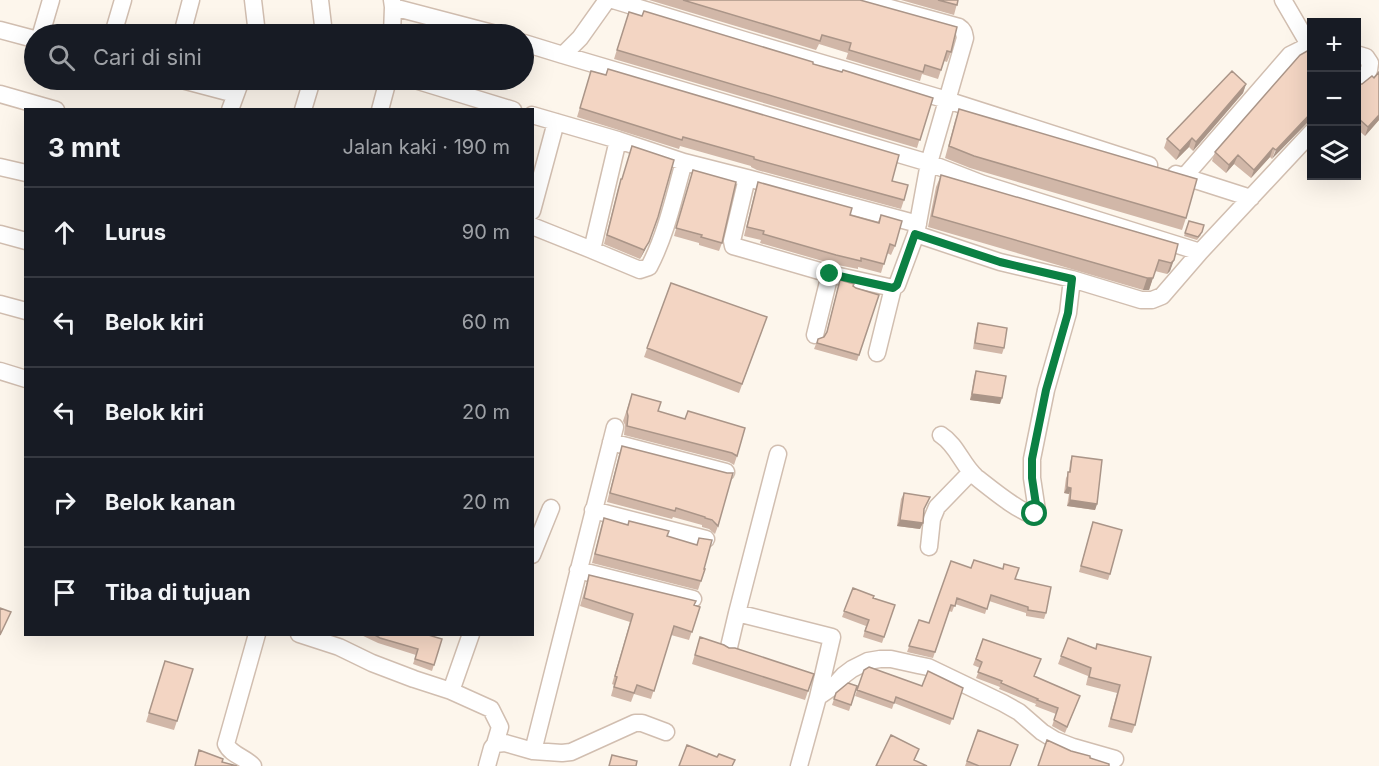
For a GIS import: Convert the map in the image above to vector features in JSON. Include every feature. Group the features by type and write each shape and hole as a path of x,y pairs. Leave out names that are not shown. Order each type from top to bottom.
{"street":[{"path":"44,24 51,0"},
{"path":"116,24 123,0"},
{"path":"185,24 191,0"},
{"path":"253,0 256,24"},
{"path":"320,0 323,24"},
{"path":"563,55 579,38 607,0"},
{"path":"614,0 947,100 1251,198"},
{"path":"861,0 962,29 965,38 929,163 916,229 897,285 893,288 877,353"},
{"path":"1283,0 1307,41"},
{"path":"392,24 393,4 462,24"},
{"path":"0,30 24,36"},
{"path":"534,46 929,163 983,184 1200,252"},
{"path":"1184,177 1290,55 1297,50 1307,48"},
{"path":"1361,56 1366,57 1370,63 1369,70 1361,78"},
{"path":"220,90 235,94"},
{"path":"304,108 309,90"},
{"path":"381,108 385,90"},
{"path":"448,90 506,108"},
{"path":"0,94 49,108"},
{"path":"534,116 684,162 747,178 916,229 1000,262 1072,279 1141,300 1152,300 1162,296 1307,136"},
{"path":"534,204 556,122"},
{"path":"592,250 618,140"},
{"path":"534,227 640,270 646,269 649,267 663,234 684,162"},
{"path":"0,167 24,173"},
{"path":"747,178 732,241 733,246 830,274 893,288"},
{"path":"0,234 24,241"},
{"path":"815,335 830,274"},
{"path":"941,435 949,440 970,472 1019,508 1035,514 1037,511 1032,478 1032,459 1046,390 1068,313 1072,279"},
{"path":"0,304 24,310"},
{"path":"0,371 24,378"},
{"path":"532,751 613,434 726,472"},
{"path":"729,647 778,454"},
{"path":"929,547 932,519 937,507 970,472"},
{"path":"534,550 550,508"},
{"path":"593,510 706,539"},
{"path":"578,570 693,599"},
{"path":"737,613 832,637 799,766"},
{"path":"253,766 229,750 226,744 256,636"},
{"path":"305,636 339,647 393,671 452,691 491,709 500,727 487,766"},
{"path":"452,691 470,636"},
{"path":"818,697 852,669 868,661 891,659 928,667 1004,703 1055,740 1115,759"},
{"path":"495,744 505,743 532,751 572,753 638,722 666,732"}],"building":[{"path":"683,0 860,0 957,27 951,52 947,51 941,70 925,65 923,72 849,50 851,43 822,35 820,41"},
{"path":"938,0 958,0 957,5"},
{"path":"644,11 813,62 813,64 842,72 843,70 933,98 920,140 617,50 629,12 642,16"},
{"path":"1307,51 1307,117 1276,150 1273,148 1254,170 1238,155 1229,165 1215,152 1300,55"},
{"path":"608,69 899,155 892,181 908,185 904,200 683,137 682,140 580,108 591,71 606,75"},
{"path":"1232,71 1246,84 1196,142 1192,138 1180,151 1167,139"},
{"path":"1379,72 1379,115 1368,127 1361,121 1361,84 1372,76 1374,78"},
{"path":"959,109 1197,179 1186,218 974,156 949,146"},
{"path":"632,146 674,160 658,217 644,250 607,235"},
{"path":"693,170 736,182 722,243 676,228"},
{"path":"941,175 1178,244 1174,260 1171,263 1159,260 1153,278 1147,278 932,216"},
{"path":"758,182 852,208 850,215 879,223 881,215 902,221 895,246 890,244 884,264 836,255 763,234 764,231 747,227"},
{"path":"1189,221 1204,225 1198,237 1185,233"},
{"path":"840,280 879,295 859,355 817,343 818,339 824,337 827,332"},
{"path":"671,283 767,317 742,384 647,348"},
{"path":"978,323 1007,328 1004,348 975,343"},
{"path":"976,371 1006,376 1002,398 972,394"},
{"path":"632,394 661,402 658,411 685,419 688,411 745,428 737,456 627,426 627,412"},
{"path":"622,446 733,473 718,526 705,517 676,508 675,511 610,493"},
{"path":"1072,456 1102,460 1097,504 1070,500 1071,488 1067,487"},
{"path":"904,493 930,497 924,509 923,523 900,520"},
{"path":"604,518 628,525 629,521 669,531 667,536 697,545 699,538 712,540 701,581 595,554"},
{"path":"1093,522 1122,530 1110,574 1081,566"},
{"path":"974,560 1003,569 1004,564 1019,568 1015,579 1051,587 1046,613 1028,610 1028,607 991,595 987,609 957,598 955,606 951,605 935,652 909,646 919,620 929,623 951,561 971,568"},
{"path":"589,575 696,601 694,605 700,607 692,632 674,626 654,691 637,685 634,693 614,687 617,677 615,676 633,614 584,598"},
{"path":"853,588 895,605 884,637 865,631 869,620 844,611"},
{"path":"0,608 11,612 0,635"},
{"path":"376,636 432,636 442,639 434,665 415,659 418,649"},
{"path":"700,637 814,674 808,691 695,655"},
{"path":"1068,638 1096,649 1097,644 1151,657 1135,725 1111,719 1120,685 1089,677 1091,668 1061,656"},
{"path":"983,639 1041,659 1034,676 1080,696 1067,727 1054,720 1058,708 978,672 982,662 976,659"},
{"path":"165,661 193,669 177,721 149,713"},
{"path":"869,667 922,686 928,671 963,688 953,719 896,697 894,703 857,690 864,670"},
{"path":"848,683 857,686 851,705 834,699 836,693"},
{"path":"978,730 1018,745 1010,766 979,766 967,761"},
{"path":"891,735 919,749 914,760 927,766 876,766"},
{"path":"1047,740 1071,751 1090,756 1109,766 1038,766"},
{"path":"687,745 717,757 719,754 735,760 732,766 679,766"},
{"path":"199,750 223,759 222,762 237,766 195,766"},
{"path":"612,755 637,761 636,766 609,766"}],"route":[{"path":"830,274 893,288 897,285 915,234 1000,262 1072,279 1068,313 1046,390 1032,459 1032,478 1037,511 1035,514"}]}
